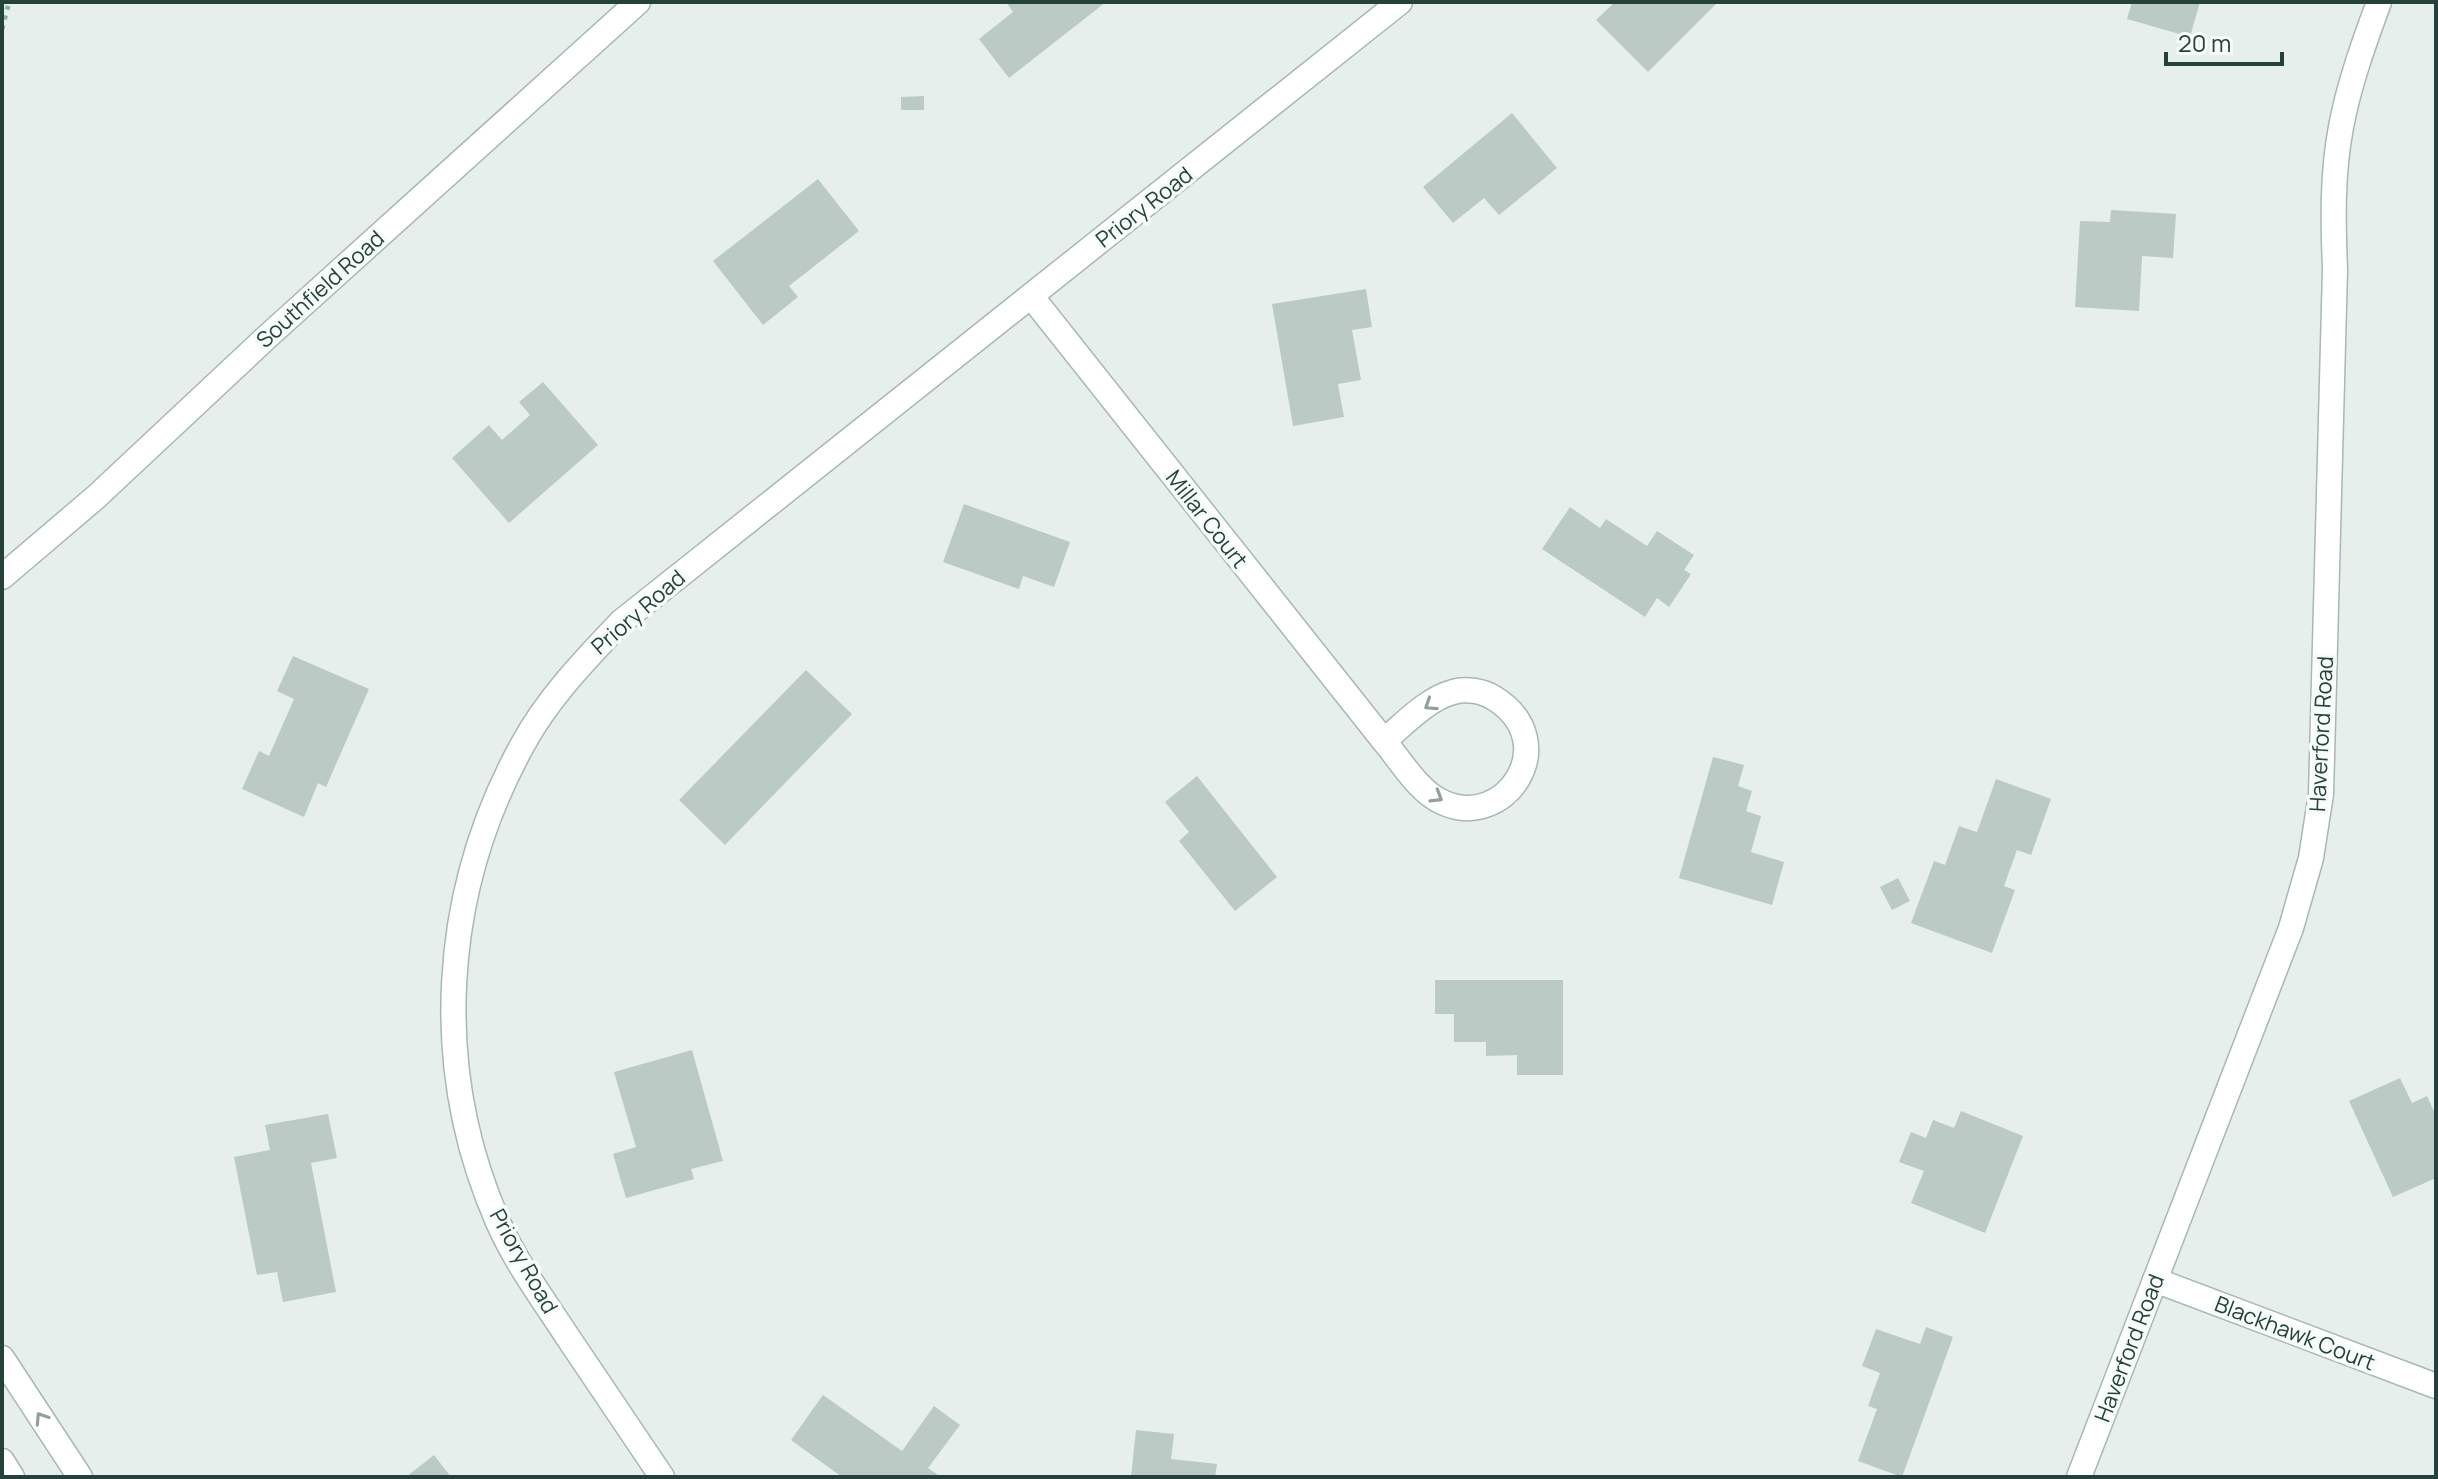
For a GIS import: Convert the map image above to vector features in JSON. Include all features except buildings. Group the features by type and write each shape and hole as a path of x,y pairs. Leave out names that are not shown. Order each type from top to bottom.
{"street":[{"name":"Southfield Road","path":"2,577 96,497 279,326 638,2"},
{"name":"Priory Road","path":"662,1477 525,1273 499,1223 476,1164 459,1093 452,1020 455,948 469,876 492,807 524,742 571,675 611,632 1400,2"},
{"name":"Haverford Road","path":"2079,1477 2291,928 2311,858 2321,794 2335,269 2333,203 2341,128 2357,63 2379,2"},
{"name":"Millar Court","path":"1031,296 1384,741 1425,790 1442,802 1460,808 1497,801 1515,785 1526,758 1526,739 1510,708 1488,694 1472,690 1453,692 1429,704 1384,741"},
{"name":"Blackhawk Court","path":"2155,1280 2436,1386"},
{"path":"2,1358 80,1477"},
{"path":"2,1461 12,1477"}],"path":[{"path":"2,29 9,2"}]}
